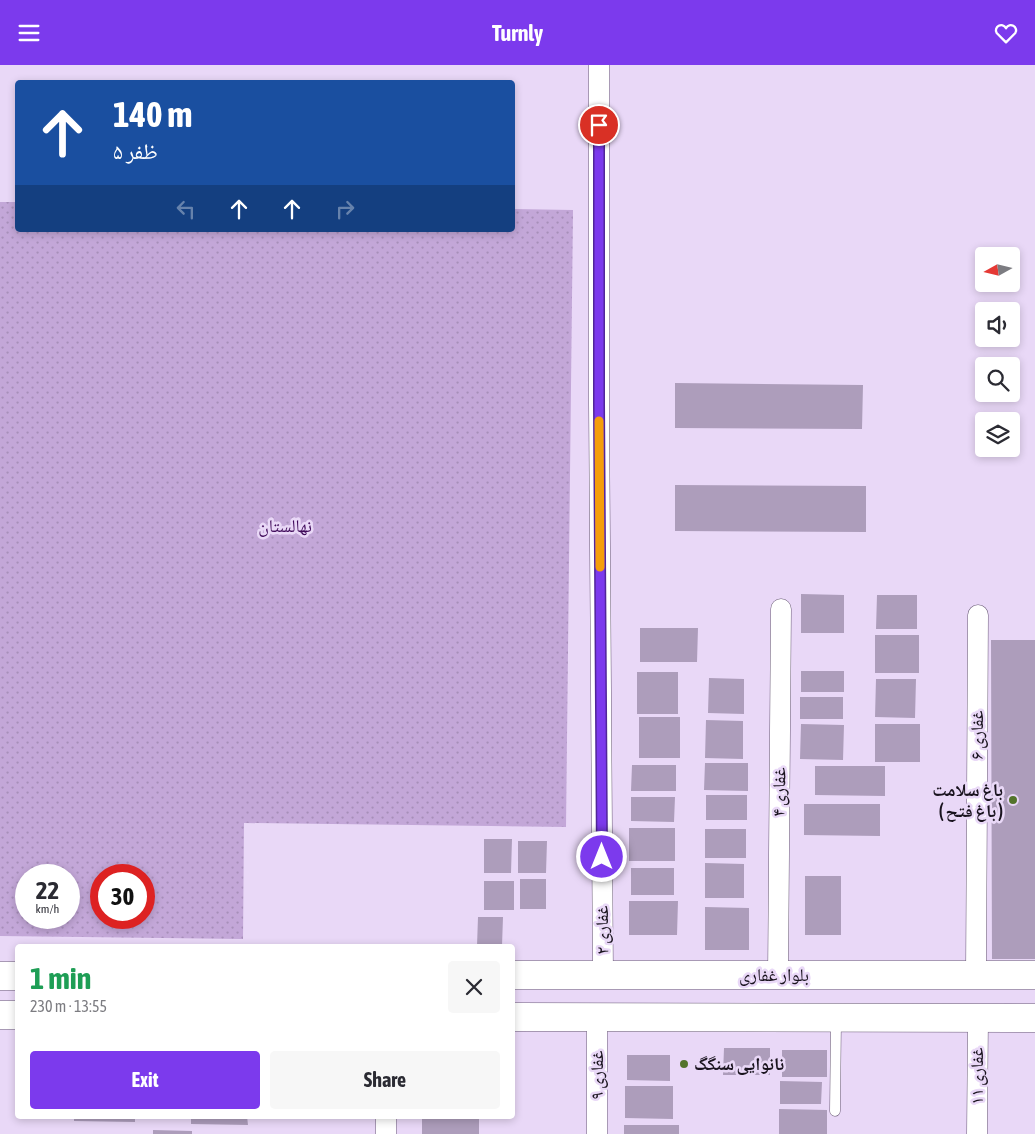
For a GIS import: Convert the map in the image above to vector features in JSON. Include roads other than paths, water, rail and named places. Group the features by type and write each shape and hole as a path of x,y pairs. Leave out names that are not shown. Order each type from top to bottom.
{"main road":[{"name":"بلوار غفاری","path":"515,975 1035,975"},
{"path":"0,976 15,976"},
{"path":"0,1015 15,1015"},
{"path":"515,1017 1035,1018"}],"street":[{"name":"غفاری ۲","path":"599,65 603,975"},
{"name":"غفاری ۴","path":"778,976 781,609"},
{"name":"غفاری ۶","path":"976,975 978,615"},
{"name":"غفاری ۹","path":"597,1017 597,1134"},
{"name":"غفاری ۱۱","path":"978,1018 978,1134"},
{"path":"386,1119 386,1134"}],"lane":[{"path":"835,1111 836,1018"}],"place":[{"name":"باغ سلامت ( باغ فتح )","path":"1013,800"},
{"name":"نانوایی سنگگ","path":"684,1064"}],"park label":[{"name":"نهالستان","path":"285,526"}]}
